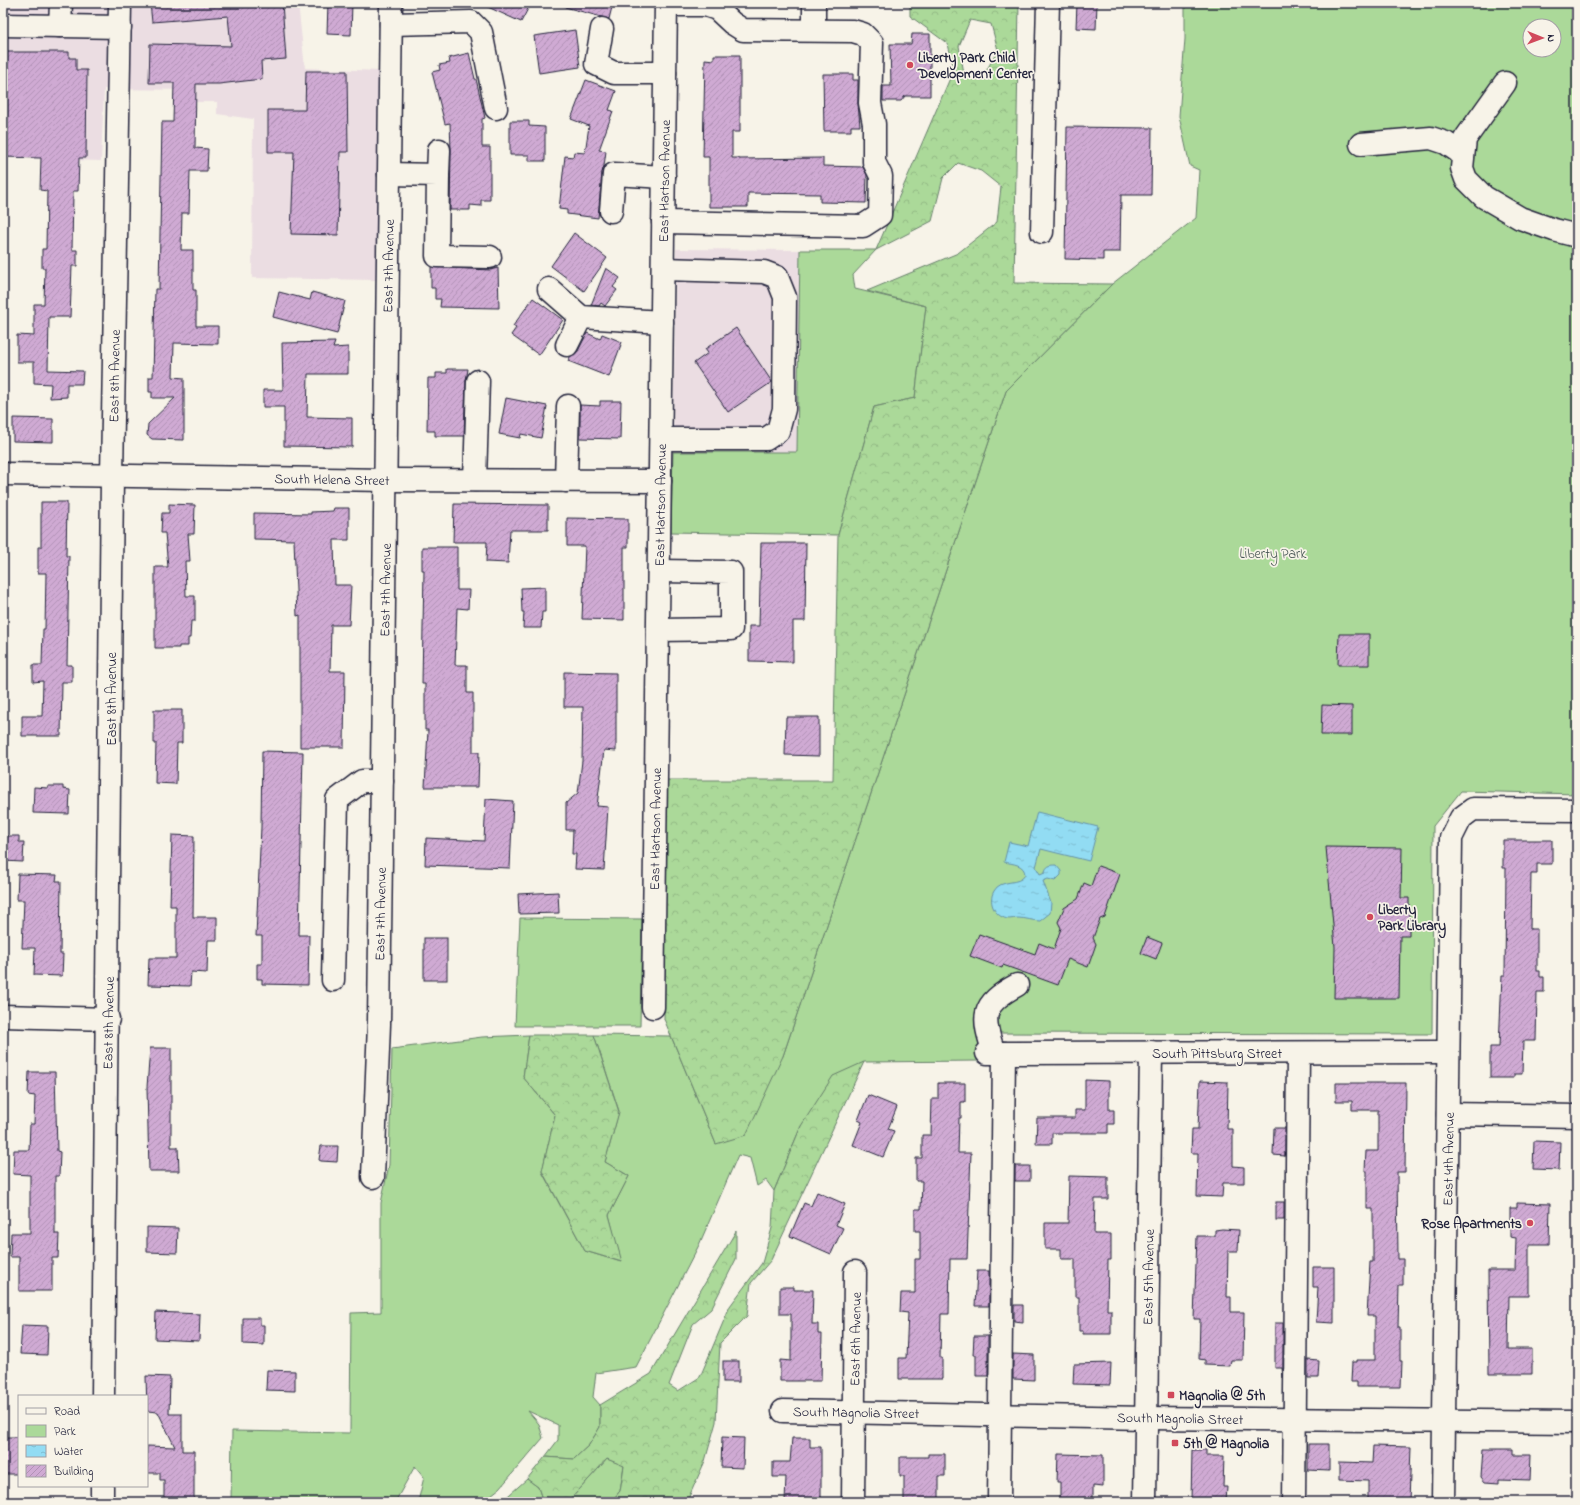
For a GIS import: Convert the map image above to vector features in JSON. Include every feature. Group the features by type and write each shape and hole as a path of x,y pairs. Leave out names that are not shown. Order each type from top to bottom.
{"street":[{"path":"60,26 61,3"},
{"name":"East 8th Avenue","path":"103,1395 108,1019 112,476 120,3"},
{"path":"814,3 814,30"},
{"path":"1042,232 1048,3"},
{"path":"663,222 863,226 880,215 880,176 874,162 874,124 870,103 872,43 863,34 853,31 743,30 732,24 717,8 666,4"},
{"name":"East Hartson Avenue","path":"653,1007 666,4"},
{"path":"391,14 471,22 481,32 496,108"},
{"name":"East 7th Avenue","path":"373,1177 379,1041 391,14"},
{"path":"3,25 120,27"},
{"path":"602,29 596,64 614,73 665,73"},
{"path":"1505,83 1465,139 1462,154 1462,168 1466,179 1484,197 1520,218 1554,230 1577,236"},
{"path":"1361,144 1431,138 1446,143 1462,154"},
{"path":"439,150 438,256 490,257"},
{"path":"389,174 438,175"},
{"path":"611,210 614,174 664,177"},
{"path":"661,440 766,439 778,431 784,409 785,297 777,277 764,272 663,269"},
{"path":"548,288 581,317 662,322"},
{"path":"566,345 581,317"},
{"path":"476,480 478,381"},
{"path":"566,481 568,406"},
{"name":"South Helena Street","path":"3,474 386,480 660,481"},
{"path":"658,630 731,629 731,572 659,571"},
{"path":"333,980 337,800 362,781 382,780"},
{"name":"East 4th Avenue","path":"1443,1502 1451,838 1461,818 1472,809 1577,810"},
{"path":"1000,1502 1001,1415 995,1053 985,1019 989,1007 1002,993 1017,985"},
{"path":"3,1016 108,1019"},
{"name":"East 5th Avenue","path":"1145,1502 1151,1052"},
{"name":"South Pittsburg Street","path":"995,1053 1448,1052"},
{"path":"1294,1502 1298,1053"},
{"path":"1448,1114 1577,1116"},
{"name":"East 6th Avenue","path":"853,1502 855,1272"},
{"name":"South Magnolia Street","path":"783,1411 1146,1418 1444,1422 1577,1422"},
{"path":"102,1487 102,1502"}],"shaded area":[{"path":"3,3 298,3 305,68 380,71 378,280 252,278 253,119 217,114 217,102 195,102 195,90 104,89 101,161 3,158"},
{"path":"676,249 800,250 797,453 673,452"}],"green space":[{"path":"910,3 1019,3 1014,283 1112,284 1006,391 783,1056 746,1135 716,1144 664,1019 667,780 833,780 838,535 874,407 915,398 926,306 867,291 958,253 997,222 1001,187 981,171 958,163 943,178 932,221 876,250 954,69 948,44 910,16","holes":["970,20 991,24 998,50 982,78 964,73 959,46"]},
{"name":"Liberty Park","path":"1185,3 1572,3 1577,12 1577,794 1461,791 1433,826 1432,1034 979,1033 978,1061 864,1062 801,1126 774,1191 766,1180 757,1186 750,1158 738,1155 699,1245 636,1367 596,1373 593,1397 600,1405 600,1427 589,1445 574,1459 545,1457 558,1440 558,1425 528,1411 539,1424 543,1438 500,1488 482,1502 418,1502 424,1477 415,1466 395,1502 231,1502 232,1431 350,1433 351,1313 381,1312 381,1203 389,1165 392,1049 482,1037 529,1035 523,1077 555,1115 542,1172 585,1251 621,1262 609,1215 629,1176 605,1162 619,1111 594,1035 671,1036 716,1144 783,1056 1006,391 1112,284 1196,218 1199,170 1190,166 1179,116 1185,39"},
{"path":"800,250 876,250 853,275 855,289 926,306 915,398 874,407 838,535 671,532 673,452 797,452"},
{"path":"520,918 642,919 640,1026 515,1026"},
{"path":"529,1035 594,1035 619,1112 605,1162 629,1176 609,1215 622,1262 585,1251 542,1171 555,1115 523,1077"},
{"path":"864,1062 771,1260 751,1283 747,1316 720,1343 716,1422 705,1461 688,1499 685,1502 611,1502 620,1491 624,1466 607,1459 568,1502 543,1502 538,1487 527,1479 545,1457 574,1459 589,1445 600,1427 600,1405 651,1374 736,1231 736,1259 711,1309 693,1324 669,1385 678,1391 700,1377 730,1306 762,1263 772,1228 774,1191 801,1126 833,1076"},
{"path":"607,1459 624,1465 620,1491 611,1502 568,1502"},
{"path":"527,1479 538,1487 543,1502 501,1502"}],"water":[{"path":"1037,812 1098,827 1089,861 1041,849 1036,867 1040,874 1045,872 1047,867 1052,865 1056,865 1061,871 1061,875 1055,881 1048,879 1043,881 1051,903 1050,913 1040,921 1021,918 1004,918 994,909 992,905 992,896 997,887 1005,883 1019,880 1025,875 1021,867 1004,862 1009,842 1028,846"}],"building":[{"path":"150,3 282,3 286,59 261,61 262,79 219,84 196,84 195,148 208,149 207,171 190,171 189,213 182,213 181,250 193,250 193,290 196,290 196,326 218,326 218,344 174,343 173,377 184,378 184,440 152,439 147,435 148,424 175,398 152,398 152,392 149,392 149,377 153,377 155,289 159,289 162,122 173,122 174,83 149,83 150,44 231,46 228,16 152,22"},
{"path":"328,3 352,3 351,35 327,34"},
{"path":"479,3 531,3 521,22"},
{"path":"566,3 613,3 609,19 565,7"},
{"path":"1077,3 1097,3 1096,29 1076,28"},
{"path":"575,30 580,67 539,73 534,36"},
{"name":"Liberty Park Child Development Center","path":"912,34 930,34 930,96 905,96 901,101 883,101 883,86 891,86 890,44 911,44"},
{"path":"3,52 69,52 69,58 76,58 76,70 87,70 86,158 79,158 78,191 73,191 72,250 77,250 77,266 72,266 70,317 49,317 48,370 83,371 82,384 67,384 67,397 50,398 51,384 34,383 34,362 17,362 17,335 34,336 34,304 44,304 45,268 42,268 42,249 46,249 47,191 40,190 41,158 3,157"},
{"path":"469,53 485,118 482,119 482,147 490,147 490,200 481,200 481,206 470,205 470,210 450,210 450,123 445,124 432,72 440,70 439,65 450,63 449,58"},
{"path":"714,55 740,55 740,132 732,132 732,158 823,158 823,166 863,167 867,175 866,203 820,202 820,194 748,193 748,207 709,207 709,157 703,157 705,59 714,60"},
{"path":"306,71 347,71 348,152 340,152 338,235 291,234 294,152 268,152 268,110 305,110"},
{"path":"823,74 853,74 853,80 858,80 860,126 851,126 851,131 824,131"},
{"path":"586,80 616,91 609,110 613,111 599,150 606,151 602,173 598,218 567,214 567,210 559,209 565,156 573,157 574,152 585,153 589,126 571,119"},
{"path":"510,121 529,121 529,126 545,127 545,161 529,161 529,155 510,155"},
{"path":"1067,127 1152,128 1151,195 1121,195 1120,252 1103,252 1103,260 1065,259"},
{"path":"574,233 607,258 584,291 551,266"},
{"path":"431,267 490,270 498,268 499,308 440,307 441,299 435,299 435,288 431,288"},
{"path":"606,268 620,278 613,287 617,290 605,306 601,303 599,306 591,305"},
{"path":"279,292 310,300 312,292 345,301 337,334 273,317"},
{"path":"533,298 563,320 539,355 511,335 516,328 513,326"},
{"path":"736,328 772,382 728,412 694,363 708,353 705,349"},
{"path":"587,333 600,339 602,334 622,342 609,377 568,361 570,357 578,351"},
{"path":"335,342 333,348 348,347 348,374 308,374 307,417 352,418 352,447 284,446 284,407 263,407 263,390 283,390 282,343"},
{"path":"447,369 468,369 466,381 464,436 435,436 435,431 427,431 428,378 436,378 436,373 447,373"},
{"path":"506,398 547,406 541,438 521,434 520,438 499,434"},
{"path":"600,401 621,401 620,439 580,438 580,405 600,406"},
{"path":"13,418 53,419 53,442 13,441"},
{"path":"41,502 67,502 66,556 69,556 67,665 72,665 72,682 62,682 61,736 22,736 22,716 42,716 43,681 33,682 33,665 42,665 43,629 45,629 46,573 38,573 38,547 41,547"},
{"path":"169,504 195,505 194,534 188,534 190,561 185,561 186,596 195,596 195,621 191,621 188,646 179,646 179,648 155,648 155,567 168,567 165,533 161,533 162,513 169,513"},
{"path":"454,504 548,505 548,530 510,530 508,563 486,562 487,542 453,542"},
{"path":"334,508 349,508 349,540 334,540 335,585 351,585 349,625 331,625 330,671 345,671 344,747 300,747 300,615 297,616 294,540 254,539 254,513 311,514 311,512 333,511"},
{"path":"567,518 628,519 628,547 624,547 624,620 582,619 585,546 567,546"},
{"path":"761,543 806,543 805,621 793,621 793,662 749,661 749,626 759,626"},
{"path":"422,547 457,547 457,590 469,590 468,609 457,608 455,665 467,665 467,693 473,693 473,752 479,752 478,787 425,787 428,730 425,730 425,684 422,684 424,570 422,570"},
{"path":"545,587 545,612 542,612 541,628 523,628 524,612 522,612 521,588"},
{"path":"1339,634 1369,634 1369,665 1338,665"},
{"path":"564,672 616,673 616,751 604,750 597,806 608,807 604,870 575,869 576,854 572,854 573,830 566,830 566,803 578,793 582,761 583,707 564,707"},
{"path":"1322,705 1352,706 1352,735 1321,735"},
{"path":"154,710 182,710 182,743 177,743 176,784 155,783 156,743 154,743"},
{"path":"786,717 819,717 819,756 785,755"},
{"path":"262,751 303,752 299,935 309,935 308,985 262,984 262,979 257,979 257,964 262,964 262,936 256,936 261,827"},
{"path":"48,786 63,786 63,789 70,790 69,814 33,813 34,787 48,788"},
{"path":"486,799 513,801 510,868 425,865 426,838 484,841"},
{"path":"172,835 194,836 193,917 217,917 217,940 208,940 207,973 191,972 190,986 148,985 149,958 176,958 176,906 170,906"},
{"path":"3,836 19,836 19,842 24,842 23,862 3,861"},
{"path":"1503,840 1552,840 1552,864 1537,864 1537,874 1531,874 1530,929 1537,929 1537,971 1540,971 1540,977 1544,977 1544,992 1537,992 1536,1041 1523,1041 1522,1074 1514,1074 1514,1078 1490,1078 1490,1047 1499,1047 1502,975 1505,975 1506,868 1503,868"},
{"name":"Liberty Park Library","path":"1326,847 1402,848 1401,898 1409,898 1409,936 1400,936 1399,998 1334,998 1335,947"},
{"path":"1098,866 1120,874 1105,917 1100,919 1093,938 1096,944 1088,967 1068,959 1058,985 1003,965 1002,968 970,956 979,934 1035,954 1039,943 1054,949 1061,928 1058,922 1064,908 1078,899 1084,883 1091,886"},
{"path":"18,874 57,875 56,881 61,881 60,954 63,954 62,976 34,975 35,948 22,948 24,900 17,900"},
{"path":"558,892 559,913 519,914 518,894"},
{"path":"1147,937 1162,943 1156,959 1141,953"},
{"path":"424,938 447,938 447,980 424,980"},
{"path":"150,1048 171,1048 171,1147 178,1147 179,1171 149,1171 147,1087"},
{"path":"29,1072 55,1072 57,1151 60,1152 59,1176 55,1176 55,1234 59,1234 58,1258 52,1258 52,1291 19,1291 19,1257 10,1257 11,1233 30,1233 30,1175 13,1174 14,1150 29,1150 30,1124 34,1124 35,1096 28,1095"},
{"path":"1085,1080 1109,1081 1109,1110 1114,1110 1114,1124 1108,1124 1108,1133 1052,1133 1052,1144 1036,1144 1037,1118 1075,1118 1075,1110 1085,1110"},
{"path":"1200,1081 1228,1082 1227,1129 1233,1129 1233,1166 1244,1167 1244,1183 1223,1183 1222,1197 1197,1196 1198,1153 1191,1153 1192,1129 1198,1129"},
{"path":"938,1083 965,1083 965,1102 961,1102 961,1118 959,1118 958,1153 971,1153 967,1259 950,1259 949,1314 941,1314 940,1358 942,1358 942,1379 899,1379 899,1358 906,1358 908,1313 900,1312 901,1293 915,1293 915,1259 920,1259 920,1231 915,1231 915,1209 921,1209 922,1181 916,1181 916,1158 922,1158 922,1135 931,1135 932,1099 938,1099"},
{"path":"1336,1083 1406,1083 1405,1172 1397,1172 1398,1259 1403,1259 1403,1285 1399,1285 1398,1327 1400,1327 1400,1361 1402,1361 1401,1387 1357,1387 1357,1382 1351,1382 1352,1362 1357,1362 1357,1360 1375,1360 1375,1316 1367,1316 1370,1262 1373,1262 1373,1209 1367,1209 1367,1171 1365,1171 1366,1151 1378,1151 1378,1110 1352,1110 1352,1101 1336,1101"},
{"path":"868,1095 897,1107 888,1129 894,1131 883,1157 853,1145 862,1122 858,1120"},
{"path":"1274,1128 1285,1128 1285,1156 1273,1155"},
{"path":"1534,1141 1560,1142 1559,1170 1533,1169"},
{"path":"321,1146 338,1146 337,1162 319,1160"},
{"path":"1015,1166 1030,1166 1030,1181 1015,1181"},
{"path":"1069,1176 1108,1177 1108,1199 1095,1199 1094,1234 1111,1234 1111,1260 1108,1260 1107,1310 1111,1310 1111,1334 1083,1334 1083,1331 1079,1331 1079,1297 1075,1297 1075,1259 1061,1259 1061,1249 1045,1249 1045,1223 1068,1223"},
{"path":"817,1192 845,1204 836,1225 843,1228 831,1254 790,1236 804,1203 811,1206"},
{"path":"1276,1202 1284,1202 1284,1220 1276,1220"},
{"path":"1517,1203 1550,1204 1549,1244 1529,1244 1529,1296 1509,1296 1508,1349 1532,1349 1532,1374 1489,1374 1488,1270 1515,1270 1516,1238 1510,1237 1510,1208 1517,1208"},
{"path":"147,1227 178,1228 177,1253 147,1252"},
{"path":"1215,1230 1239,1230 1238,1251 1228,1251 1227,1297 1231,1297 1231,1312 1244,1312 1243,1360 1231,1360 1230,1366 1205,1365 1205,1360 1199,1359 1200,1319 1194,1319 1197,1236 1215,1236"},
{"path":"1313,1267 1334,1267 1334,1323 1316,1322 1318,1287 1313,1287"},
{"path":"977,1271 989,1271 989,1306 975,1306"},
{"path":"780,1287 794,1287 794,1290 813,1290 812,1324 818,1324 818,1334 822,1334 821,1381 780,1381 780,1360 791,1361 791,1314 780,1314"},
{"path":"1014,1305 1023,1305 1023,1322 1014,1321"},
{"path":"156,1312 200,1314 199,1341 155,1339"},
{"path":"243,1318 260,1318 260,1325 264,1325 264,1345 243,1344"},
{"path":"1275,1323 1283,1323 1283,1378 1282,1368 1275,1368"},
{"path":"22,1325 48,1326 47,1355 20,1354"},
{"path":"974,1336 988,1336 988,1376 976,1376 976,1355 973,1355"},
{"path":"1013,1354 1034,1355 1034,1380 1013,1379"},
{"path":"1308,1360 1319,1361 1318,1378 1308,1378"},
{"path":"723,1361 739,1361 739,1382 723,1382"},
{"path":"1111,1363 1110,1385 1073,1384 1074,1364"},
{"path":"267,1370 295,1371 295,1391 266,1390"},
{"path":"146,1376 170,1377 169,1414 182,1414 182,1451 194,1451 194,1502 164,1502 164,1480 160,1480 160,1473 148,1473 148,1446 175,1447 158,1412 148,1411 148,1395 147,1395"},
{"path":"3,1437 18,1437 18,1474 3,1474"},
{"path":"722,1437 744,1438 743,1468 721,1467"},
{"path":"792,1438 810,1438 810,1447 821,1447 821,1502 785,1502 786,1477 773,1477 773,1462 790,1462"},
{"path":"1308,1444 1329,1444 1329,1471 1308,1470"},
{"path":"1373,1446 1411,1447 1409,1502 1368,1502 1368,1481 1339,1480 1339,1462 1372,1463"},
{"path":"1192,1450 1206,1450 1206,1456 1224,1456 1223,1487 1227,1487 1226,1502 1191,1502"},
{"path":"1483,1450 1514,1450 1514,1455 1531,1455 1530,1480 1499,1479 1499,1483 1485,1482 1481,1477"},
{"path":"928,1454 945,1454 945,1476 939,1476 939,1502 904,1502 904,1476 900,1476 900,1457 928,1457"},
{"path":"1058,1454 1103,1455 1103,1487 1093,1486 1093,1502 1060,1502 1060,1482 1057,1482"}],"place":[{"name":"Liberty Park Child Development Center","path":"910,65"},
{"name":"Liberty Park Library","path":"1370,917"},
{"name":"Rose Apartments","path":"1530,1223"},
{"name":"Magnolia @ 5th","path":"1171,1395"},
{"name":"5th @ Magnolia","path":"1175,1443"}]}
